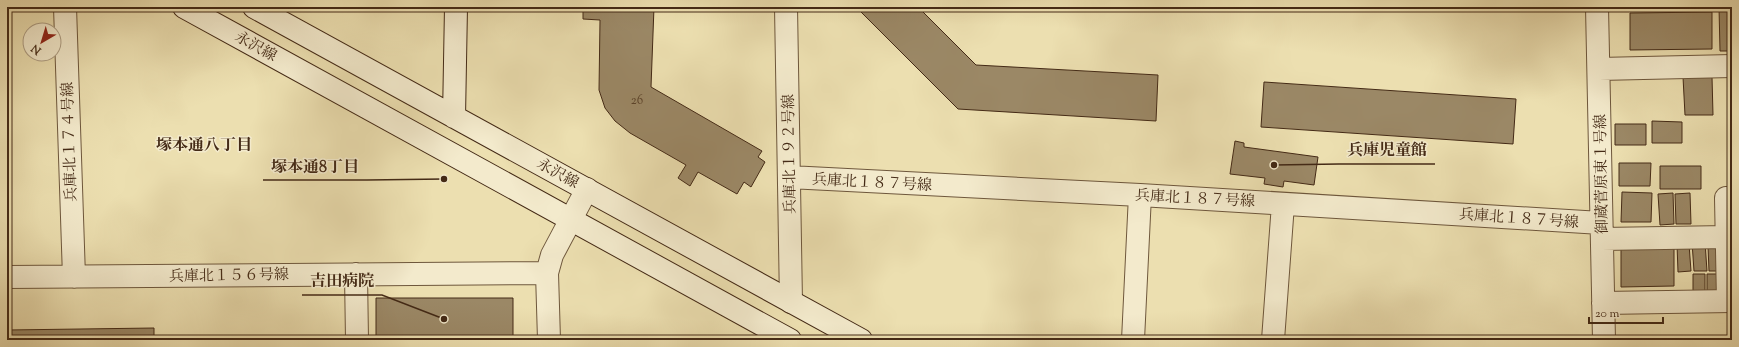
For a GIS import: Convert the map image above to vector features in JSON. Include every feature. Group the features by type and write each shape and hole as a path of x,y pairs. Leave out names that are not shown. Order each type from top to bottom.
{"street":[{"name":"兵庫北１７４号線","path":"65,7 74,277"},
{"name":"永沢線","path":"184,7 790,340"},
{"name":"永沢線","path":"254,7 861,340"},
{"path":"454,117 456,7"},
{"name":"兵庫北１９２号線","path":"786,7 791,302"},
{"name":"御蔵菅原東１号線","path":"1598,7 1604,340"},
{"path":"1599,69 1732,66"},
{"name":"兵庫北１８７号線","path":"789,177 1283,204 1602,231 1727,237"},
{"path":"549,340 547,273 552,255 587,189"},
{"path":"1134,340 1140,195"},
{"path":"1603,303 1730,301 1726,198"},
{"path":"1273,340 1283,204"},
{"name":"兵庫北１５６号線","path":"7,277 547,273"},
{"path":"356,274 357,340"}],"building":[{"path":"583,7 654,7 651,87 762,151 758,157 765,162 751,187 744,182 737,194 698,172 690,186 678,178 686,165 630,133 615,121 605,108 599,90 600,20 583,19"},
{"path":"859,7 918,7 976,65 1158,75 1156,121 958,109 859,10"},
{"path":"1700,7 1700,8 1624,8"},
{"path":"1719,7 1732,7 1732,51 1720,51"},
{"path":"1712,12 1712,49 1630,50 1630,13"},
{"path":"1683,77 1712,77 1713,115 1685,115"},
{"path":"1264,82 1516,99 1513,144 1261,127"},
{"path":"1652,121 1682,122 1682,143 1652,143"},
{"path":"1615,124 1646,124 1646,145 1615,145"},
{"path":"1235,141 1244,143 1244,147 1318,157 1314,185 1284,181 1283,187 1264,184 1265,178 1230,174"},
{"path":"1619,163 1651,163 1650,186 1619,186"},
{"path":"1660,166 1701,166 1701,189 1660,189"},
{"path":"1622,192 1652,193 1651,222 1621,222"},
{"path":"1673,193 1674,224 1660,225 1658,194"},
{"path":"1690,193 1691,224 1676,224 1675,194"},
{"path":"1692,242 1705,242 1707,271 1694,271"},
{"path":"1621,243 1674,243 1674,286 1621,287"},
{"path":"1677,244 1689,244 1691,271 1678,272"},
{"path":"1708,246 1721,246 1721,271 1709,271"},
{"path":"1693,274 1705,274 1705,293 1693,294"},
{"path":"1707,274 1722,274 1722,292 1707,292"},
{"path":"376,298 513,298 513,340 376,340"},
{"path":"154,328 154,340 7,340 7,330"}],"place":[{"name":"兵庫児童館","path":"1274,165"},
{"name":"塚本通8丁目","path":"444,179"},
{"name":"吉田病院","path":"444,319"}],"district":[{"name":"塚本通八丁目","path":"204,144"}]}
